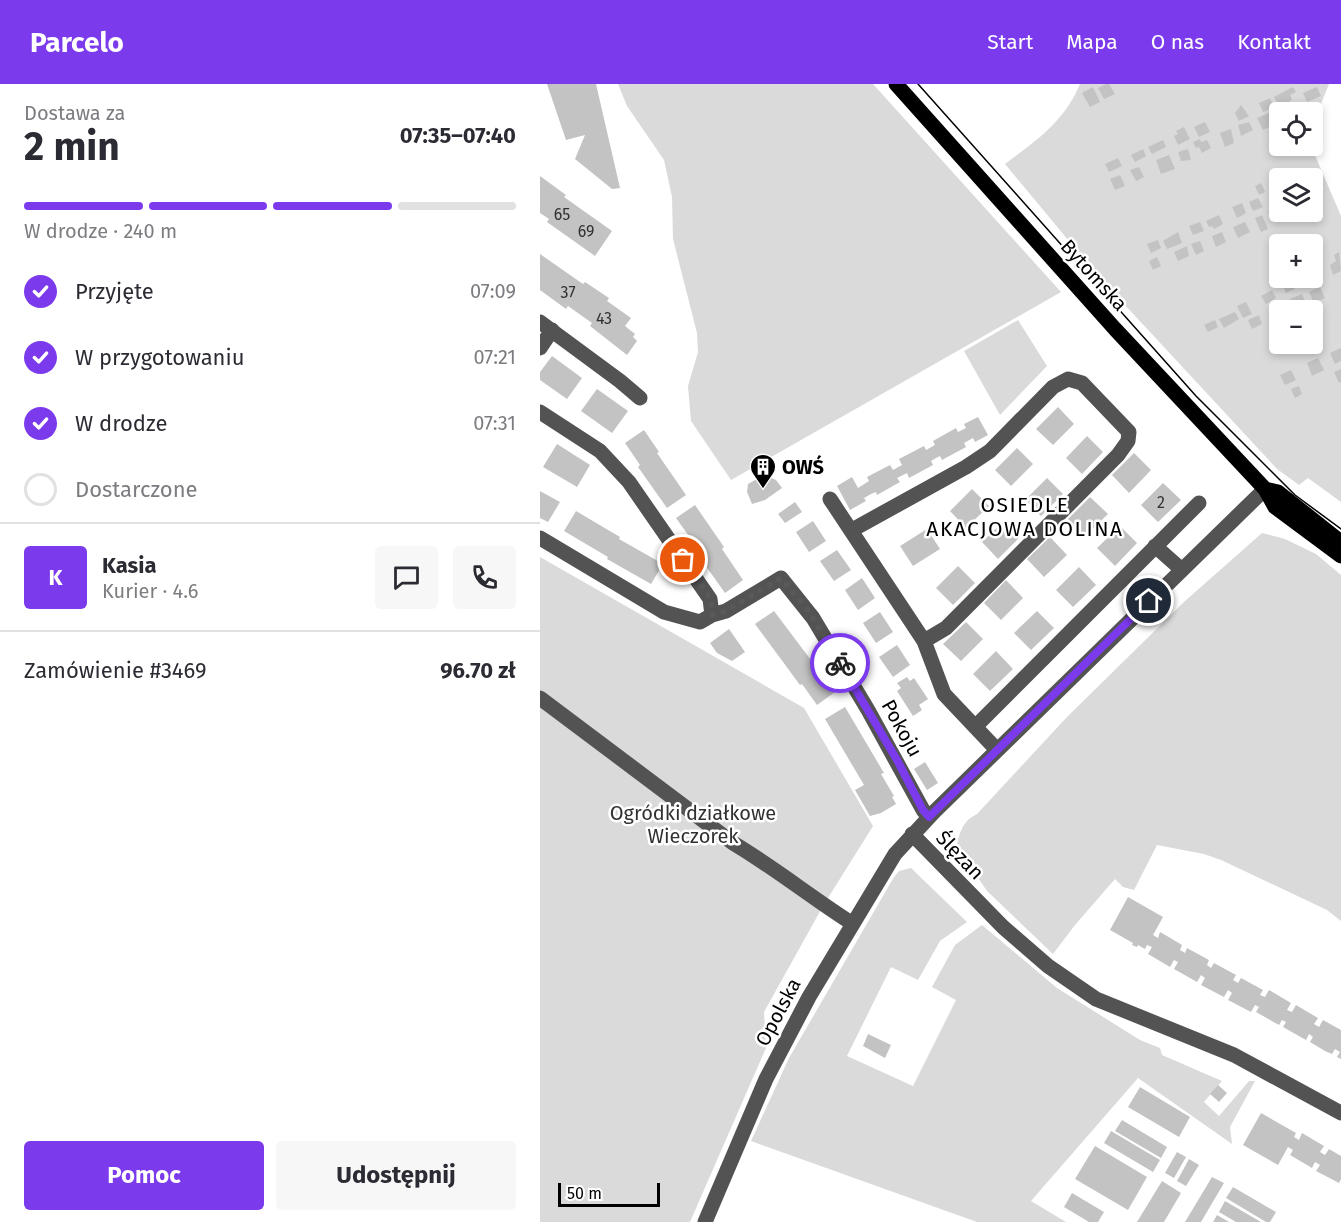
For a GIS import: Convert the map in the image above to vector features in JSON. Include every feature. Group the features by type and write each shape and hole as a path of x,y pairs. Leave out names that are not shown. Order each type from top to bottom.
{"main road":[{"name":"Bytomska","path":"896,84 1115,329 1265,489 1275,507 1341,556"},
{"name":"Bytomska","path":"1265,489 1278,492 1341,542"}],"street":[{"path":"540,348 546,326 640,398"},
{"path":"852,530 966,467 990,451 1053,387 1068,379 1082,383 1129,432 1128,441 1118,454 1017,558 946,628 924,641"},
{"path":"540,412 600,451 628,482 711,599 712,615"},
{"name":"Ślęzan","path":"1265,489 912,834 1003,927 1048,966 1096,999 1234,1055 1341,1113"},
{"path":"830,499 924,641 944,694 996,750"},
{"path":"975,727 1198,503"},
{"name":"Pokoju","path":"540,538 664,612 700,622 726,611 781,578 813,618 929,817"},
{"path":"1155,546 1182,570"},
{"path":"540,698 733,843 853,924"},
{"name":"Opolska","path":"705,1222 766,1079 809,997 895,854 912,834"}],"green space":[{"path":"618,84 873,84 1061,292 731,480 691,421 688,386 698,352 697,333 673,239 672,197 664,160 627,106"},
{"path":"1080,84 1329,84 1322,102 1269,102 1269,156 1315,156 1320,168 1269,168 1269,222 1323,222 1323,174 1341,216 1341,502 1308,478 1299,485 1277,469 1098,276 1005,164 1058,120"},
{"path":"1018,320 1047,366 1000,415 964,351"},
{"path":"1262,533 1285,539 1316,554 1341,575 1341,921 1327,910 1221,860 1204,854 1157,845 1134,890 1123,887 1115,879 1053,954 987,891 956,850 962,829 1067,717 1185,601"},
{"name":"Ogródki działkowe Wieczorek","path":"540,557 804,708 873,826 823,906 764,1012 766,1048 690,1222 540,1222"},
{"path":"911,868 967,922 940,941 918,980 891,967 847,1056 913,1086 956,1000 932,987 955,945 982,925 1057,988 1140,1040 1160,1048 1162,1055 1222,1081 1204,1102 1219,1116 1249,1081 1255,1081 1230,1127 1232,1144 1138,1078 1031,1201 1066,1222 977,1222 751,1141 789,1058 894,877 899,871"}],"building":[{"path":"547,84 596,84 620,188 612,189 575,159 585,135 566,140"},
{"path":"1109,84 1115,94 1104,99 1098,88"},
{"path":"1093,87 1100,102 1090,107 1082,93"},
{"path":"1293,87 1296,92 1290,95 1292,100 1288,102 1276,102 1274,97"},
{"path":"1317,87 1321,96 1307,102 1303,93"},
{"path":"1270,98 1272,102 1269,102 1269,109 1263,112 1259,103"},
{"path":"1241,105 1249,116 1239,121 1235,113"},
{"path":"1269,113 1269,127 1263,130 1257,118"},
{"path":"1205,122 1210,132 1199,137 1194,127"},
{"path":"1249,122 1253,130 1241,136 1238,125"},
{"path":"1184,127 1190,139 1178,145 1174,136 1178,134 1176,131"},
{"path":"1231,129 1234,143 1225,147 1220,133"},
{"path":"1200,139 1201,142 1207,140 1211,148 1202,153 1193,142"},
{"path":"1163,140 1166,147 1152,154 1148,147"},
{"path":"1143,149 1146,156 1135,162 1131,155"},
{"path":"1188,149 1191,160 1181,161 1178,152"},
{"path":"1169,155 1175,169 1161,174 1156,160"},
{"path":"1118,158 1122,166 1109,172 1105,164"},
{"path":"1139,167 1144,177 1136,181 1130,170"},
{"path":"1120,175 1125,186 1115,190 1110,179"},
{"path":"540,176 566,195 564,197 612,231 595,256 547,222 549,219 540,213"},
{"path":"1261,183 1265,192 1259,195 1255,186"},
{"path":"1258,198 1263,207 1253,211 1249,202"},
{"path":"1242,203 1246,213 1237,218 1232,207"},
{"path":"1219,215 1223,224 1214,229 1212,226 1209,227 1206,221"},
{"path":"1262,215 1268,229 1261,232 1255,218"},
{"path":"1200,222 1204,231 1193,235 1189,226"},
{"path":"1245,222 1250,232 1238,238 1233,227"},
{"path":"1178,232 1182,243 1167,249 1163,241"},
{"path":"1222,232 1226,242 1216,247 1212,236"},
{"path":"1158,240 1161,248 1151,253 1147,244"},
{"path":"1200,241 1204,251 1196,255 1191,244"},
{"path":"1187,246 1189,256 1178,261 1174,252"},
{"path":"1339,252 1341,271 1333,275 1330,265 1336,261 1334,255"},
{"path":"540,254 583,284 585,282 609,298 607,301 631,318 625,326 635,334 633,337 637,341 627,355 590,326 592,323 568,306 566,309 540,290"},
{"path":"1157,257 1161,266 1153,270 1149,261"},
{"path":"1284,288 1294,288 1295,289 1286,293"},
{"path":"1320,288 1325,298 1313,300 1309,292"},
{"path":"1272,290 1276,298 1269,300 1266,304 1261,296"},
{"path":"1302,294 1305,300 1291,300"},
{"path":"1246,302 1252,314 1243,318 1237,306"},
{"path":"1235,312 1239,319 1224,328 1219,319"},
{"path":"1259,315 1262,324 1252,329 1248,320"},
{"path":"1215,320 1218,327 1208,332 1204,325"},
{"path":"1341,348 1341,361 1335,364 1330,353"},
{"path":"552,356 582,378 567,399 540,380 540,372"},
{"path":"1318,358 1324,370 1312,376 1307,363"},
{"path":"1341,369 1341,382 1339,383 1334,372"},
{"path":"1291,370 1296,380 1285,385 1280,375"},
{"path":"1299,386 1302,394 1295,398 1291,389"},
{"path":"597,389 628,411 612,433 581,411"},
{"path":"1058,407 1074,424 1053,445 1036,429"},
{"path":"978,417 988,435 975,442 973,438 964,443 966,447 942,460 940,456 936,458 931,461 933,465 909,478 907,473 897,478 900,482 877,495 876,492 871,494 864,498 866,501 850,510 837,486 852,477 858,488 869,481 867,477 890,465 893,470 902,465 899,459 924,446 926,450 935,445 933,441 956,428 958,432 966,428 964,424"},
{"path":"644,430 686,495 667,508 638,467 640,465 625,443"},
{"path":"1087,436 1103,452 1082,474 1066,458"},
{"path":"557,444 590,465 577,487 543,467"},
{"path":"1017,448 1033,464 1011,486 995,470"},
{"path":"1134,453 1151,470 1129,493 1112,475"},
{"name":"OWŚ","path":"764,475 776,480 782,488 765,500 752,504 747,492 748,484"},
{"path":"1047,478 1063,494 1041,516 1025,500"},
{"path":"1163,483 1181,500 1158,522 1141,505"},
{"path":"972,489 989,506 966,528 950,511"},
{"path":"540,491 560,502 548,522 540,518"},
{"path":"1090,497 1108,514 1085,536 1068,519"},
{"path":"795,502 802,512 785,523 778,514"},
{"path":"695,505 743,580 725,593 703,562 706,560 676,518"},
{"path":"576,511 663,564 651,584 564,531"},
{"path":"813,521 826,541 809,552 796,532"},
{"path":"1004,521 1020,537 998,559 982,542"},
{"path":"1120,526 1137,543 1115,566 1097,548"},
{"path":"927,529 940,549 913,566 900,546"},
{"path":"1050,537 1067,555 1044,577 1027,559"},
{"path":"837,550 851,570 834,581 820,561"},
{"path":"958,566 975,583 953,605 936,588"},
{"path":"1079,567 1096,585 1073,607 1056,590"},
{"path":"862,578 875,598 858,610 845,590"},
{"path":"1006,580 1023,598 1001,620 984,603"},
{"path":"774,611 835,692 817,705 755,624"},
{"path":"1037,611 1054,628 1031,650 1014,633"},
{"path":"880,612 893,632 876,643 863,623"},
{"path":"966,622 983,639 961,661 943,644"},
{"path":"729,629 745,652 732,661 717,653 710,643"},
{"path":"897,645 910,665 893,677 879,657"},
{"path":"996,651 1013,669 990,691 973,674"},
{"path":"907,677 910,681 914,678 928,699 919,705 922,710 913,716 897,691 901,688 897,683"},
{"path":"845,707 884,773 881,774 894,796 892,797 896,804 881,813 870,816 855,790 864,785 825,719"},
{"path":"925,762 938,783 927,790 914,769"},
{"path":"1128,897 1163,917 1153,935 1158,938 1160,932 1182,945 1180,950 1185,953 1187,948 1209,960 1207,965 1211,968 1214,963 1236,975 1233,980 1238,983 1241,978 1263,990 1260,995 1265,997 1269,990 1291,1003 1287,1010 1292,1012 1296,1005 1318,1018 1314,1024 1319,1027 1323,1020 1341,1030 1341,1059 1337,1057 1340,1052 1335,1049 1332,1054 1310,1042 1313,1037 1309,1034 1306,1040 1283,1027 1286,1022 1282,1020 1279,1025 1256,1012 1259,1007 1255,1005 1251,1012 1228,1000 1232,993 1228,990 1224,997 1201,985 1205,978 1201,975 1197,982 1174,969 1178,962 1174,960 1170,967 1148,954 1152,947 1147,945 1145,949 1132,945 1133,943 1110,930"},
{"path":"868,1034 891,1045 885,1058 863,1046"},
{"path":"1218,1085 1227,1093 1219,1102 1210,1094"},
{"path":"1140,1087 1190,1117 1179,1137 1128,1107"},
{"path":"1261,1113 1296,1133 1294,1137 1299,1140 1302,1133 1324,1146 1320,1152 1325,1155 1329,1149 1341,1156 1339,1183 1316,1171 1320,1165 1315,1162 1312,1168 1290,1155 1293,1150 1288,1147 1278,1165 1243,1145"},
{"path":"1122,1120 1167,1147 1161,1158 1115,1131"},
{"path":"1111,1131 1160,1160 1153,1172 1104,1143"},
{"path":"1095,1146 1147,1177 1128,1210 1075,1179"},
{"path":"1177,1152 1186,1157 1174,1178 1165,1173"},
{"path":"1189,1159 1199,1165 1186,1186 1177,1181"},
{"path":"1212,1177 1224,1183 1201,1222 1185,1222"},
{"path":"1162,1181 1181,1193 1164,1222 1137,1222"},
{"path":"1233,1187 1276,1212 1270,1222 1266,1222 1226,1198"},
{"path":"1072,1193 1104,1212 1098,1222 1089,1222 1064,1207"},
{"path":"1225,1201 1261,1222 1236,1222 1219,1212"},
{"path":"1217,1215 1229,1222 1213,1222"}],"tram line":[{"path":"918,84 1196,396 1295,495 1341,529"}],"way so far":[{"path":"683,560 711,599 712,615 726,611 781,578 808,610 840,663"}],"place":[{"name":"OWŚ","path":"763,490"}],"district":[{"name":"OSIEDLE AKACJOWA DOLINA","path":"1025,517"}],"route":[{"path":"840,663 929,817 1149,601"}]}
